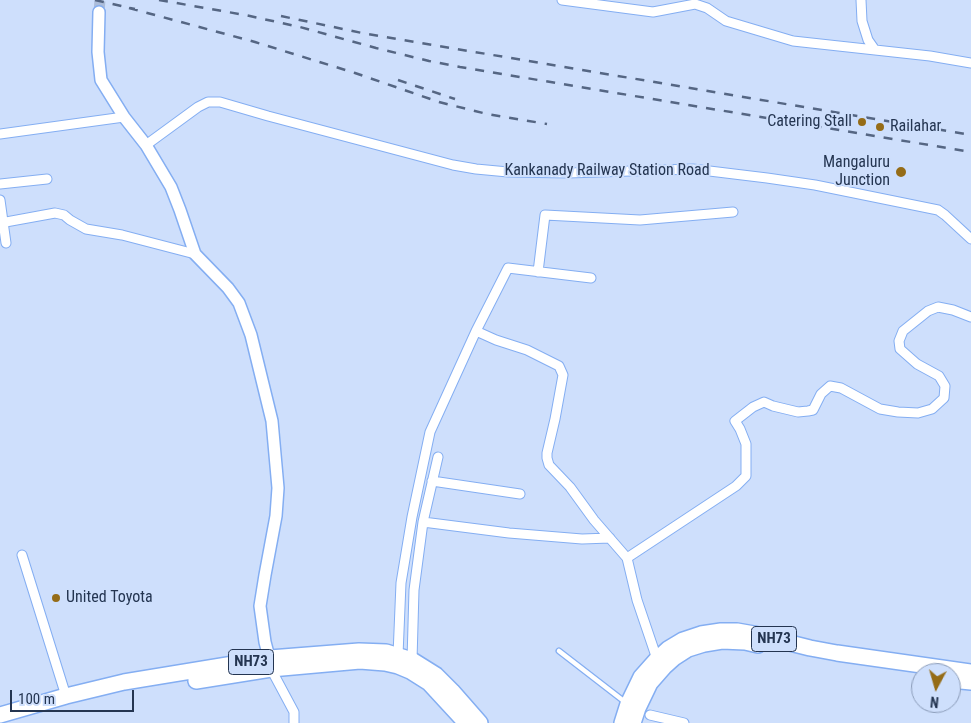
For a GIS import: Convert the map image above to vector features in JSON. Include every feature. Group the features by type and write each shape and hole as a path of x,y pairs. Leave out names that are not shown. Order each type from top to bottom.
{"highway":[{"name":"NH73","path":"642,713 641,677 656,659 683,640 701,634 721,631 754,634 837,653 971,672"},
{"name":"NH73","path":"633,723 642,713 650,683 664,667 674,658 704,644 722,641 745,642 839,664 911,674"},
{"name":"NH73","path":"0,714 124,682 359,651 386,652 405,658 436,675 480,723"},
{"name":"NH73","path":"9,723 126,692 271,664 360,661 384,663 410,671 429,683 466,723"},
{"name":"NH73","path":"622,723 642,713"}],"street":[{"path":"562,0 654,12 694,4 707,8 726,21 793,41 930,56 971,63"},
{"path":"861,0 862,21 868,40 875,50"},
{"path":"99,12 98,52 102,80 124,117 146,145 171,187 195,254 228,288 239,303 251,335 272,421 278,488 276,516 260,606 271,664 294,712 294,723"},
{"name":"Kankanady Railway Station Road","path":"146,145 198,107 208,102 220,102 277,119 476,169 508,172 568,173 693,169 815,185 938,210 946,215 971,239"},
{"path":"0,134 124,117"},
{"path":"0,184 47,179"},
{"path":"0,200 6,243"},
{"path":"538,272 545,215 640,220 733,212"},
{"path":"2,223 55,213 64,215 86,229 122,235 195,254"},
{"path":"405,658 401,583 412,517 430,432 476,331 508,268 591,278"},
{"path":"626,558 736,486 746,476 746,444 735,421 753,407 764,402 798,412 808,412 813,410 821,394 830,386 841,388 880,409 918,413 932,409 944,398 945,386 939,376 917,364 900,349 899,341 903,331 928,311 938,307 971,317"},
{"path":"476,331 527,350 559,366 563,375 547,458 549,465 570,487 594,520 626,558 656,659"},
{"path":"405,658 423,522 438,457"},
{"path":"432,481 520,494"},
{"path":"423,522 509,533 582,539 610,538"},
{"path":"22,556 66,696"},
{"path":"642,713 684,723"}],"lane":[{"path":"559,651 642,713"}],"tunnel":[{"path":"99,12 100,0"}],"railway":[{"path":"95,0 135,9"},
{"path":"159,0 300,27 376,48 460,67 971,152"},
{"path":"129,8 255,42 355,73 439,102 487,114 547,124"},
{"path":"281,16 362,33 971,135"},
{"path":"398,80 455,99"}],"place":[{"name":"Catering Stall","path":"862,122"},
{"name":"Railahar","path":"880,127"},
{"name":"Mangaluru Junction","path":"901,172"},
{"name":"United Toyota","path":"56,598"}]}
